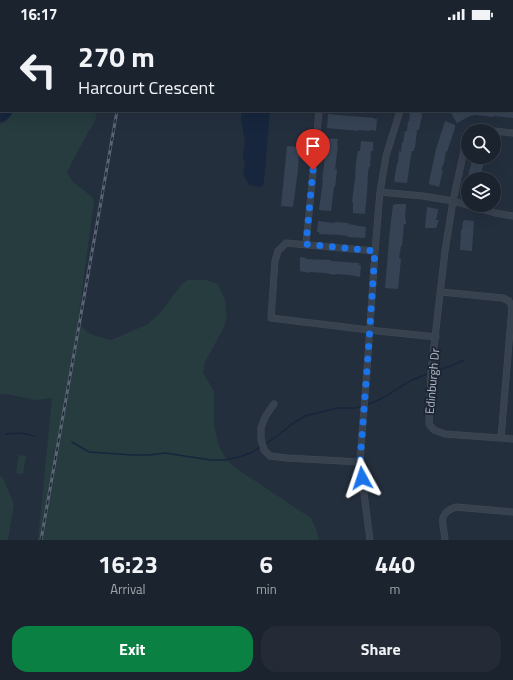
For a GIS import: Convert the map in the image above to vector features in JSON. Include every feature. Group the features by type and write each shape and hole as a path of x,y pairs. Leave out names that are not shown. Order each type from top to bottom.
{"street":[{"path":"306,244 319,112"},
{"path":"370,540 360,462 369,330 380,192 386,156 400,112"},
{"path":"501,132 513,133"},
{"name":"Edinburgh Dr","path":"461,164 445,251 431,372 429,424 434,430 445,434 513,439"},
{"path":"380,192 423,196 454,201 495,213 513,216"},
{"path":"375,251 286,243 278,251 275,261 271,318 436,337"},
{"path":"441,292 503,298 509,301 512,307 501,438"},
{"path":"274,404 265,417 261,428 261,439 264,450 270,456 360,462"},
{"path":"445,540 442,523 443,516 448,510 456,507 513,512"}],"green space":[{"path":"11,112 97,112 95,121 67,172 73,182 94,200 78,322 87,332 111,340 148,324 160,313 182,284 188,280 207,280 218,284 225,300 227,318 224,327 204,364 203,373 214,391 214,425 218,444 226,459 234,467 311,518 319,540 38,540 52,398 35,400 0,394 0,124 6,122"},
{"path":"19,455 26,456 23,474 16,473"},
{"path":"0,475 4,480 14,504 8,540 0,540"}],"water":[{"path":"0,112 12,112 8,118 0,122"},
{"path":"242,112 270,112 264,181 263,185 260,187 249,185 243,174 245,162 243,157 245,141 241,119"}],"building":[{"path":"410,112 422,112 419,130 417,130 415,148 414,151 412,151 407,183 394,182 399,151 401,152 402,142 403,143 405,131 407,131 408,121 409,122"},
{"path":"513,112 513,118 475,115 457,123 451,113"},
{"path":"328,114 377,119 376,131 327,128"},
{"path":"445,121 455,125 455,128 447,152 446,151 441,170 443,170 439,187 429,184 429,182 436,149"},
{"path":"326,138 338,139 335,169 337,169 336,180 331,211 319,210 327,143"},
{"path":"361,141 373,142 373,151 371,151 370,167 368,172 365,214 353,213 352,202 356,163 358,151 360,151"},
{"path":"287,146 299,147 298,170 293,207 281,206"},
{"path":"471,164 484,164 481,172 469,172"},
{"path":"406,204 406,224 404,224 402,246 399,258 401,259 398,289 385,288 390,229 393,205"},
{"path":"427,207 438,209 436,220 439,220 436,228 425,228"},
{"path":"464,220 474,221 472,251 460,250 461,230"},
{"path":"318,221 349,223 348,224 366,227 365,238 319,234 319,232 317,232"},
{"path":"300,257 306,259 359,263 359,265 361,265 360,277 300,271"}],"waterway":[{"path":"434,371 464,360"},
{"path":"366,405 382,399 411,381 429,373"},
{"path":"265,444 305,416 337,408 355,408 363,406"},
{"path":"6,434 20,433 35,436"},
{"path":"72,442 89,452 133,455 165,453 211,460 225,460 239,457 253,452 261,446"}],"railway":[{"path":"41,540 117,112"}],"route":[{"path":"313,170 306,244 375,251 360,462 362,478"}]}
